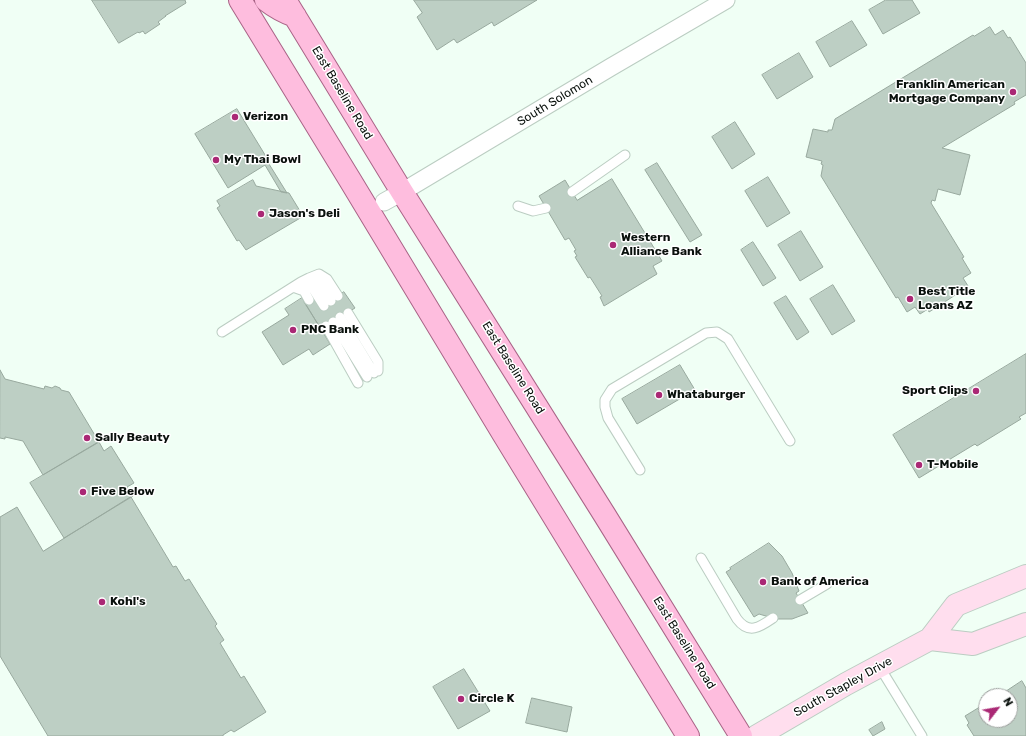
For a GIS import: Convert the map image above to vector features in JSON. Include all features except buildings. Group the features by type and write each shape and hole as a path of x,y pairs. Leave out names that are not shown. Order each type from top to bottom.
{"main road":[{"path":"240,0 688,736"},
{"path":"266,0 284,12 290,8"},
{"name":"East Baseline Road","path":"290,8 393,197 604,514 741,736"},
{"name":"South Stapley Drive","path":"757,736 879,666 930,639 956,605 1026,576"},
{"path":"930,639 973,644 1026,624"}],"street":[{"name":"South Solomon","path":"393,197 726,0"}],"lane":[{"path":"572,192 625,155"},
{"path":"518,206 533,210 546,208"},
{"path":"222,332 293,287 305,280 319,274 327,279 331,301 305,280"},
{"path":"293,287 304,291 309,300"},
{"path":"337,319 378,362 373,374 337,319"},
{"path":"337,319 358,383"},
{"path":"640,470 608,418 604,400 612,389 706,334 716,332 728,339 790,441"},
{"path":"701,558 742,625 748,628 757,628 773,618"},
{"path":"800,600 827,584"},
{"path":"879,666 922,736"}],"place":[{"name":"Franklin American Mortgage Company","path":"1013,92"},
{"name":"Verizon","path":"235,117"},
{"name":"My Thai Bowl","path":"216,160"},
{"name":"Jason's Deli","path":"261,214"},
{"name":"Western Alliance Bank","path":"613,245"},
{"name":"Best Title Loans AZ","path":"910,299"},
{"name":"PNC Bank","path":"293,330"},
{"name":"Sport Clips","path":"976,391"},
{"name":"Whataburger","path":"659,395"},
{"name":"Sally Beauty","path":"87,438"},
{"name":"T-Mobile","path":"919,465"},
{"name":"Five Below","path":"83,492"},
{"name":"Bank of America","path":"763,582"},
{"name":"Kohl's","path":"102,602"},
{"name":"Circle K","path":"461,699"}]}
